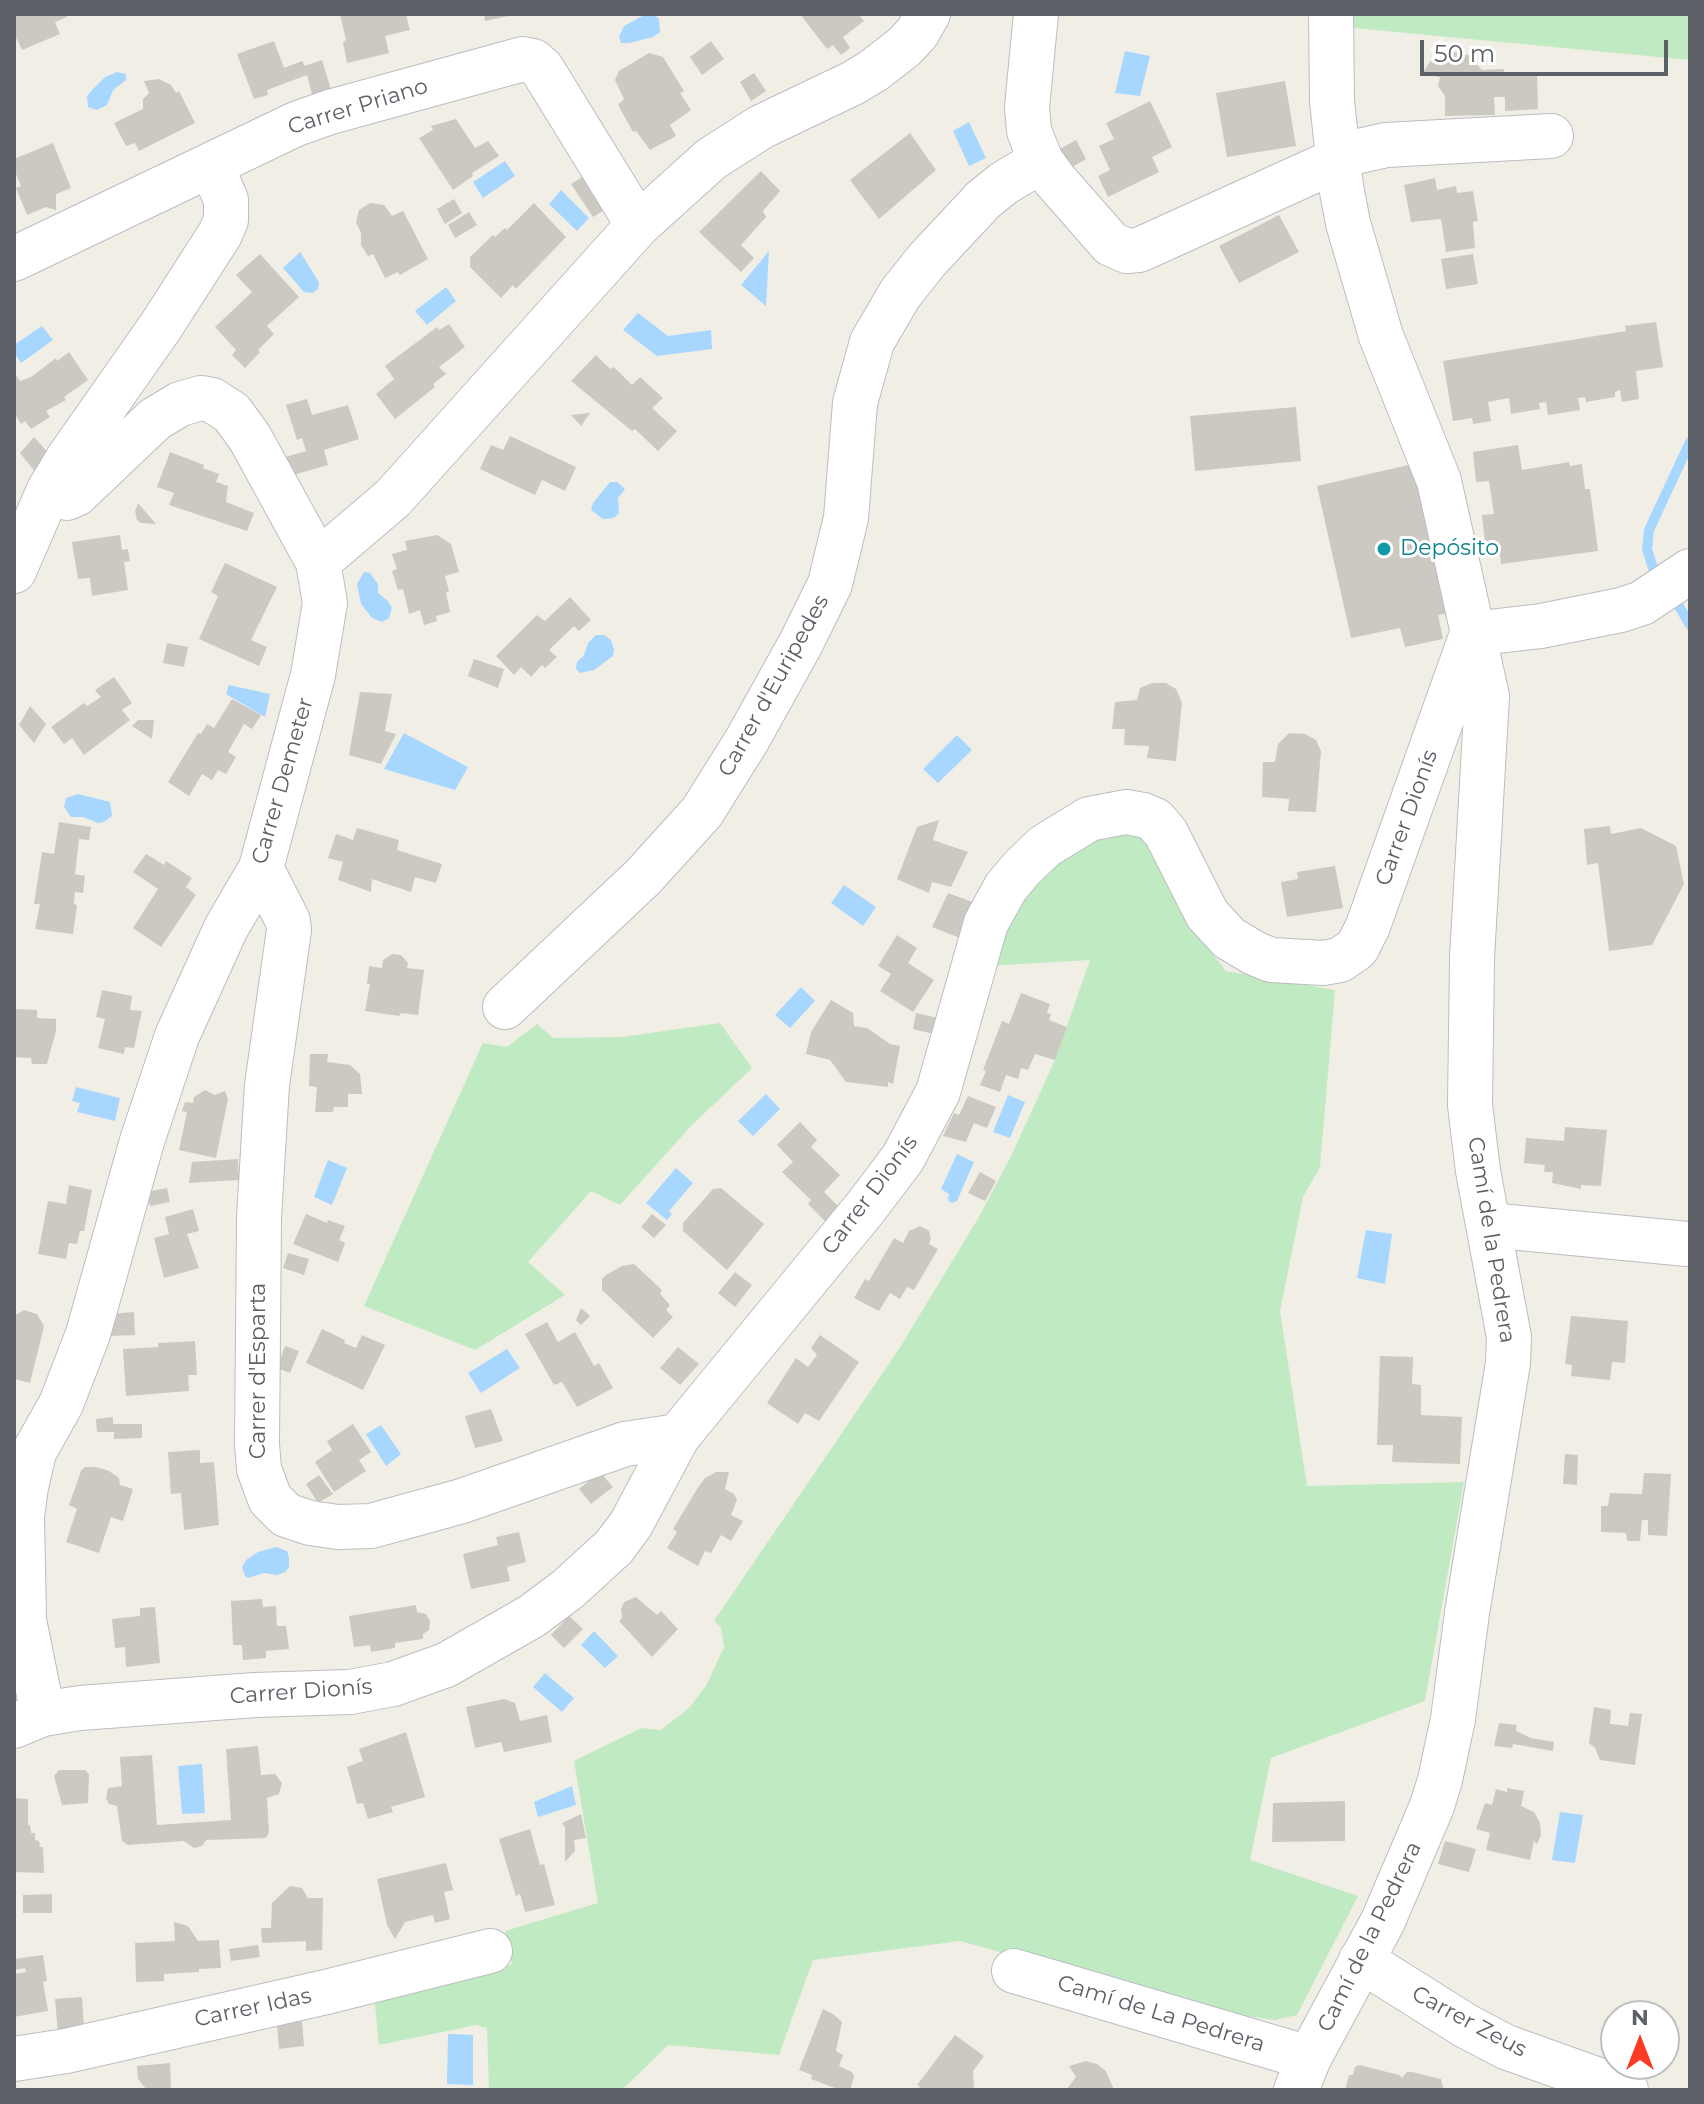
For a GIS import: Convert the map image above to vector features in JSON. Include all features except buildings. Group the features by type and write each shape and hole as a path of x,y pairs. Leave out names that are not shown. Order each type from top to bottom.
{"street":[{"path":"318,562 393,498 638,225 711,159 789,112 832,94 873,71 904,47 928,14"},
{"path":"1036,14 1027,107 1029,131 1041,161 1054,179 1111,244 1127,251 1139,250 1355,152 1386,145 1551,136"},
{"name":"Camí de la Pedrera","path":"1302,2074 1383,1921 1432,1806 1453,1719 1508,1363 1506,1313 1478,1171 1470,1105 1472,958 1487,696 1439,481 1377,321 1348,223 1332,101 1331,14"},
{"name":"Carrer Priano","path":"14,259 212,167 257,141 330,112 523,59 533,61 542,69 638,225"},
{"name":"Carrer d'Euripedes","path":"505,1007 643,877 702,812 747,740 830,584 846,518 855,403 872,342 900,294 983,200 1041,161"},
{"path":"14,571 49,490 220,234 226,220 226,200 212,167"},
{"name":"Carrer Demeter","path":"29,1720 22,1516 24,1448 61,1404 88,1334 172,1048 226,928 261,868 324,622 324,586 318,562 250,438 232,413 212,400 201,398 180,404 155,419 76,494 67,498 49,490"},
{"path":"1472,634 1541,626 1621,610 1642,603 1690,571"},
{"name":"Carrer Dionís","path":"29,1720 161,1702 350,1692 393,1684 429,1673 532,1616 614,1547 631,1524 678,1436 872,1200 917,1134 938,1092 986,923 1006,887 1022,868 1045,846 1089,819 1126,812 1143,815 1155,820 1166,833 1207,914 1229,938 1271,960 1323,963 1340,960 1357,948 1368,926 1472,634"},
{"name":"Carrer d'Esparta","path":"261,868 288,921 289,930 268,1071 259,1217 257,1444 259,1469 270,1499 286,1515 310,1523 338,1527 371,1526 462,1501 613,1447 678,1436"},
{"path":"1489,1225 1687,1244"},
{"name":"Carrer Idas","path":"14,2059 65,2071 490,1951"},
{"name":"Carrer Zeus","path":"1361,1960 1466,2026 1506,2047 1626,2090"},
{"name":"Camí de La Pedrera","path":"1014,1971 1302,2074"}],"green space":[{"path":"1353,14 1690,14 1690,60 1354,28"},
{"path":"1112,829 1150,839 1196,933 1226,971 1335,990 1320,1167 1303,1197 1280,1311 1307,1486 1464,1482 1425,1701 1271,1758 1250,1860 1358,1896 1297,2015 1275,2020 1217,2012 960,1941 813,1960 779,2055 668,2045 622,2090 489,2090 487,2028 476,2025 379,2045 374,1995 512,1964 505,1931 598,1903 574,1761 641,1728 661,1730 689,1708 706,1686 724,1647 721,1627 714,1621 899,1349 979,1217 1055,1060 1090,960 988,966 998,936 1046,869"},
{"path":"720,1023 752,1068 691,1126 620,1205 591,1191 528,1262 565,1295 475,1350 364,1306 483,1043 507,1047 537,1024 553,1038 622,1037"}],"water":[{"path":"646,14 653,14 659,19 660,32 653,37 621,43 619,37 624,26"},
{"path":"1125,51 1150,56 1140,96 1115,93"},
{"path":"117,72 126,74 126,80 113,90 107,105 97,110 88,107 87,96 105,77"},
{"path":"969,122 986,158 969,166 953,131"},
{"path":"505,161 515,176 483,198 473,182"},
{"path":"561,190 589,218 577,231 549,204"},
{"path":"769,251 766,306 741,285"},
{"path":"300,252 319,282 318,289 313,293 304,292 283,268"},
{"path":"446,287 456,301 427,325 415,311"},
{"path":"638,313 668,336 711,330 712,349 657,356 623,330"},
{"path":"42,326 53,340 21,363 14,352 14,345"},
{"path":"610,482 617,482 625,489 618,498 619,513 614,518 603,519 591,510"},
{"path":"364,572 370,573 378,584 378,593 392,608 389,618 382,622 372,618 361,604 357,584"},
{"path":"596,635 604,635 611,640 613,656 594,670 580,673 576,669 577,662"},
{"path":"229,685 270,694 265,717 226,694"},
{"path":"404,733 468,767 455,790 384,769"},
{"path":"957,735 972,750 938,783 923,769"},
{"path":"78,794 110,802 112,816 98,823 83,817 71,817 64,807 66,798"},
{"path":"844,885 876,907 863,926 831,903"},
{"path":"801,987 815,1001 790,1028 775,1015"},
{"path":"76,1087 120,1098 115,1121 77,1112 80,1103 72,1101"},
{"path":"766,1094 780,1109 753,1136 738,1121"},
{"path":"1008,1095 1025,1102 1010,1138 993,1132"},
{"path":"957,1154 974,1162 957,1201 952,1203 948,1200 949,1194 941,1189"},
{"path":"328,1160 347,1168 332,1205 314,1197"},
{"path":"676,1168 693,1183 669,1211 672,1214 667,1220 646,1203"},
{"path":"1366,1230 1392,1234 1385,1284 1357,1278"},
{"path":"507,1349 520,1368 481,1393 468,1373"},
{"path":"381,1425 401,1454 386,1466 366,1434"},
{"path":"276,1547 287,1551 289,1567 285,1572 245,1576 242,1567 246,1560 258,1552"},
{"path":"594,1631 618,1656 605,1668 581,1645"},
{"path":"545,1673 574,1698 562,1712 533,1687"},
{"path":"202,1764 205,1813 182,1814 178,1766"},
{"path":"572,1786 576,1805 538,1817 534,1802"},
{"path":"1560,1812 1583,1815 1575,1863 1552,1860"},
{"path":"448,2034 473,2035 473,2085 447,2084"}],"waterway":[{"path":"1662,579 1653,568 1647,549 1649,530 1690,442"},
{"path":"1673,596 1690,625"}],"place":[{"name":"Depósito","path":"1384,549"}]}
